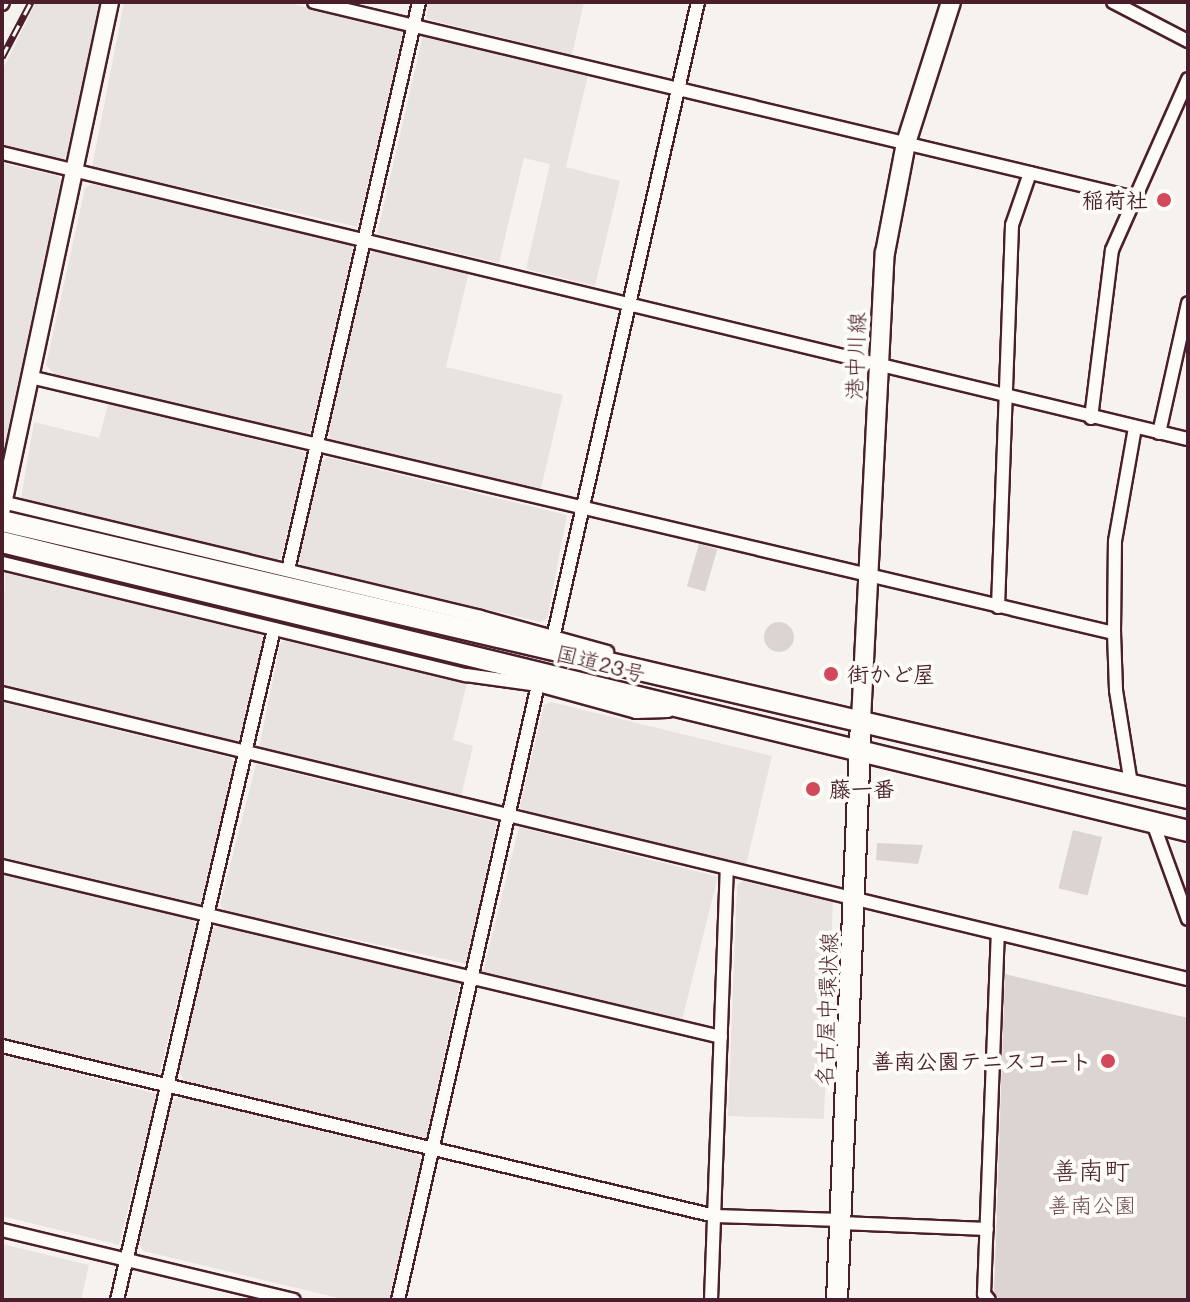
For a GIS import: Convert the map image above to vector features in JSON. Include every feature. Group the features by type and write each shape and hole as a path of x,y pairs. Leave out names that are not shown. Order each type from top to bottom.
{"main road":[{"name":"港中川線","path":"861,720 885,253 906,143 951,2"},
{"name":"国道23号","path":"2,509 467,631 1188,798"},
{"name":"国道23号","path":"2,542 1188,831"},
{"name":"名古屋中環状線","path":"837,1300 861,720"}],"street":[{"path":"110,2 2,509 288,570 655,665 700,685"},
{"path":"314,2 1135,198"},
{"path":"288,570 419,2"},
{"path":"553,638 698,2"},
{"path":"1113,2 1188,41"},
{"path":"1091,418 1112,250 1188,79"},
{"path":"2,153 1188,439"},
{"path":"998,607 1012,225 1030,173"},
{"path":"1159,433 1184,336 1188,303"},
{"path":"30,377 869,578 1114,633"},
{"path":"1131,784 1116,690 1115,541 1135,428"},
{"path":"2,563 466,675 538,685 636,712 691,711"},
{"path":"117,1300 274,629"},
{"path":"398,1300 538,685"},
{"path":"2,693 1188,979"},
{"path":"1153,823 1188,919"},
{"path":"2,866 721,1037"},
{"path":"711,1300 727,869"},
{"path":"983,1298 998,934"},
{"path":"2,1046 715,1216 987,1229"},
{"path":"2,1230 294,1300"}],"shaded area":[{"path":"36,2 101,2 68,155 62,160 2,146 2,71"},
{"path":"124,2 285,2 399,30 403,35 358,227 92,167"},
{"path":"427,2 584,2 572,55 427,19"},
{"path":"423,35 588,75 566,167 620,181 595,286 526,269 550,164 524,158 499,263 377,234"},
{"path":"2,163 58,176 63,182 2,466"},
{"path":"92,184 349,242 353,250 311,431 306,435 54,374 46,365 85,188"},
{"path":"375,249 469,272 446,367 563,395 540,492 332,442 328,433 368,257"},
{"path":"108,404 302,451 306,457 282,556 277,560 21,498 34,422 99,438"},
{"path":"327,457 567,515 547,619 541,622 302,566 298,560 321,463"},
{"path":"5,572 257,632 264,640 241,738 235,742 2,685"},
{"path":"286,639 467,683 453,740 473,746 461,797 259,748 280,644"},
{"path":"2,702 231,758 235,763 204,899 199,904 2,857"},
{"path":"551,702 772,756 746,865 524,812 520,806 544,705"},
{"path":"256,764 497,822 467,964 224,911 220,904"},
{"path":"519,827 718,877 682,1021 483,972"},
{"path":"2,873 193,920 196,925 159,1076 2,1038"},
{"path":"742,881 833,902 824,1119 728,1116 737,885"},
{"path":"219,926 460,983 427,1136 422,1139 184,1082 179,1070 211,929"},
{"path":"2,1054 157,1094 119,1245 2,1216"},
{"path":"180,1096 416,1153 422,1161 389,1300 347,1300 143,1251 139,1244 172,1102"},
{"path":"2,1244 89,1265 81,1300 2,1300"}],"green space":[{"path":"699,544 717,549 705,592 687,586"},
{"path":"779,622 790,626 794,637 790,648 779,652 768,648 764,637 768,626"},
{"path":"1073,830 1102,837 1088,895 1058,888"},
{"path":"877,843 923,845 918,864 876,860"},
{"name":"善南公園","path":"1005,974 1188,1018 1188,1300 1000,1300 994,1292"}],"railway":[{"path":"2,57 31,2"}],"place":[{"name":"稲荷社","path":"1164,200"},
{"name":"街かど屋","path":"831,674"},
{"name":"藤一番","path":"813,789"},
{"name":"善南公園テニスコート","path":"1108,1061"}],"district":[{"name":"善南町","path":"1091,1171"}]}
